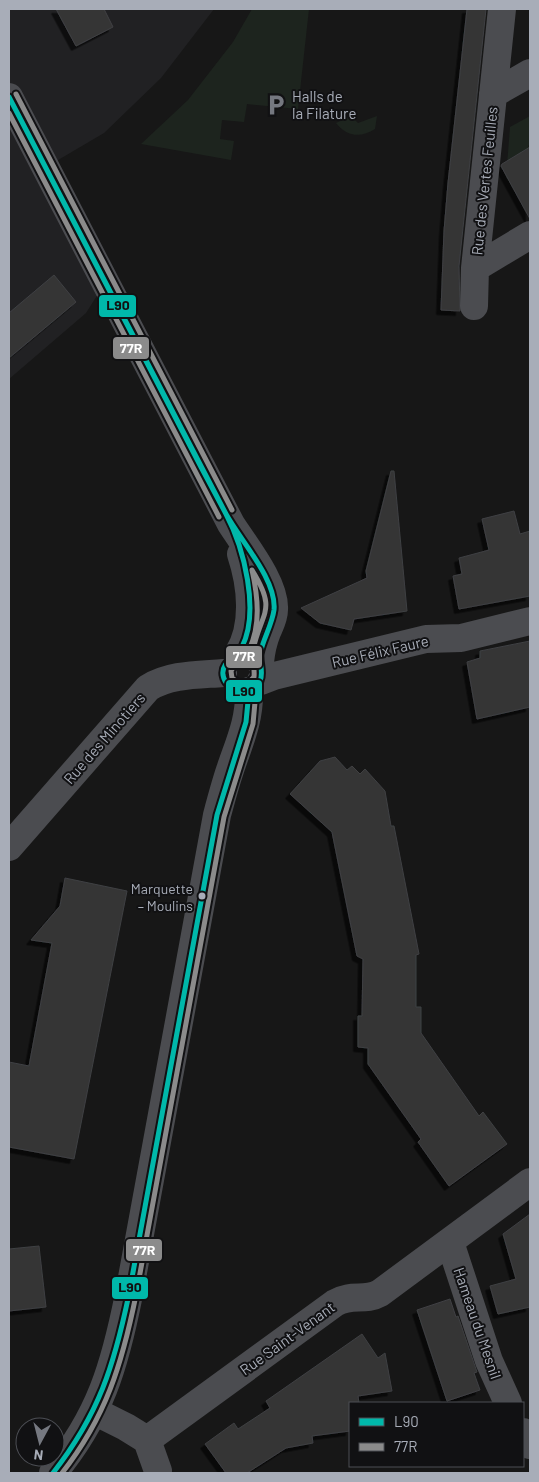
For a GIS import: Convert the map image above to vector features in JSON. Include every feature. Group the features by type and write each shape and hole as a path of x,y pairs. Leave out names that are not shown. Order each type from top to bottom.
{"street":[{"name":"Rue des Vertes Feuilles","path":"474,306 476,268 502,9"},
{"name":"Rue des Vertes Feuilles","path":"494,94 530,73"},
{"path":"9,97 231,524 245,569 250,598 246,635 242,648 249,707 244,731 217,815 122,1332 111,1371 94,1411 73,1448 53,1473"},
{"name":"Rue des Vertes Feuilles","path":"476,268 530,235"},
{"name":"Rue Félix Faure","path":"246,672 274,676 426,639 461,638 530,621"},
{"name":"Rue des Minotiers","path":"9,847 148,688 172,679 246,672"},
{"name":"Rue Saint-Venant","path":"147,1440 335,1303 350,1297 373,1296 450,1242 530,1182"},
{"name":"Hameau du Mesnil","path":"450,1242 489,1361 508,1402"},
{"path":"94,1411 147,1440 158,1471"},
{"path":"524,1434 530,1445"}],"shaded area":[{"path":"9,9 214,9 161,78 104,133 36,173 98,294 86,313 9,379"},
{"path":"252,9 309,9 298,109 247,104 244,122 222,120 220,139 234,141 231,160 141,144 188,100 233,42"},
{"path":"351,116 358,123 377,116 375,129 365,134 354,135 340,128 336,123"},
{"path":"530,116 530,147 528,145 529,148 512,158 510,184 506,178 510,127"}],"building":[{"path":"56,9 104,9 113,27 76,46"},
{"path":"467,9 486,9 459,266 460,311 441,310 448,183"},
{"path":"530,147 530,219 501,166"},
{"path":"54,275 76,302 9,358 9,313"},
{"path":"391,471 394,471 407,611 354,619 351,630 320,623 301,608 367,578 366,571"},
{"path":"514,511 520,534 530,531 530,596 459,609 453,576 462,574 459,558 489,550 482,519"},
{"path":"530,641 530,707 477,719 467,662 480,658 480,651"},
{"path":"335,757 347,770 352,766 360,774 365,769 385,791 391,826 394,826 419,954 416,955 416,1007 421,1007 421,1033 479,1116 483,1112 507,1144 449,1186 418,1142 421,1139 368,1064 368,1048 358,1047 358,1016 362,1016 363,959 357,956 332,832 290,794 320,761"},
{"path":"65,878 127,891 74,1159 9,1147 9,1062 29,1066 52,943 31,940 60,906"},
{"path":"530,1214 530,1307 498,1314 490,1286 516,1279 503,1234"},
{"path":"39,1246 46,1307 9,1311 9,1249"},
{"path":"450,1299 456,1317 458,1316 477,1372 474,1373 480,1390 447,1401 417,1310"},
{"path":"362,1334 378,1358 385,1353 392,1391 358,1396 359,1402 349,1402 349,1431 312,1436 313,1443 286,1448 247,1473 226,1473 205,1444 234,1423 238,1429 270,1408 266,1401"}],"transit line":[{"name":"77R","path":"16,94 232,510"},
{"name":"L90","path":"9,97 226,514 201,467 9,97"},
{"name":"77R","path":"9,113 219,517"},
{"name":"L90","path":"226,514 264,573 273,598 273,616 260,654 261,678 257,686 252,690 246,691 240,691 229,686 223,675 224,666 242,647 250,616 250,598 244,562 239,544 226,514"},
{"name":"77R","path":"252,570 260,584 266,603 253,650 254,677 248,683 239,683 232,678 231,671 249,650 257,621 256,590 252,570"},
{"name":"L90","path":"53,1473 69,1451 93,1409 103,1388 117,1344 129,1294 217,815 246,722 249,691"},
{"name":"77R","path":"62,1473 77,1452 101,1410 118,1367 131,1320 224,817 253,724 256,691"}],"place":[{"name":"Halls de la Filature","path":"276,105"},
{"name":"Marquette – Moulins","path":"202,896"}]}
